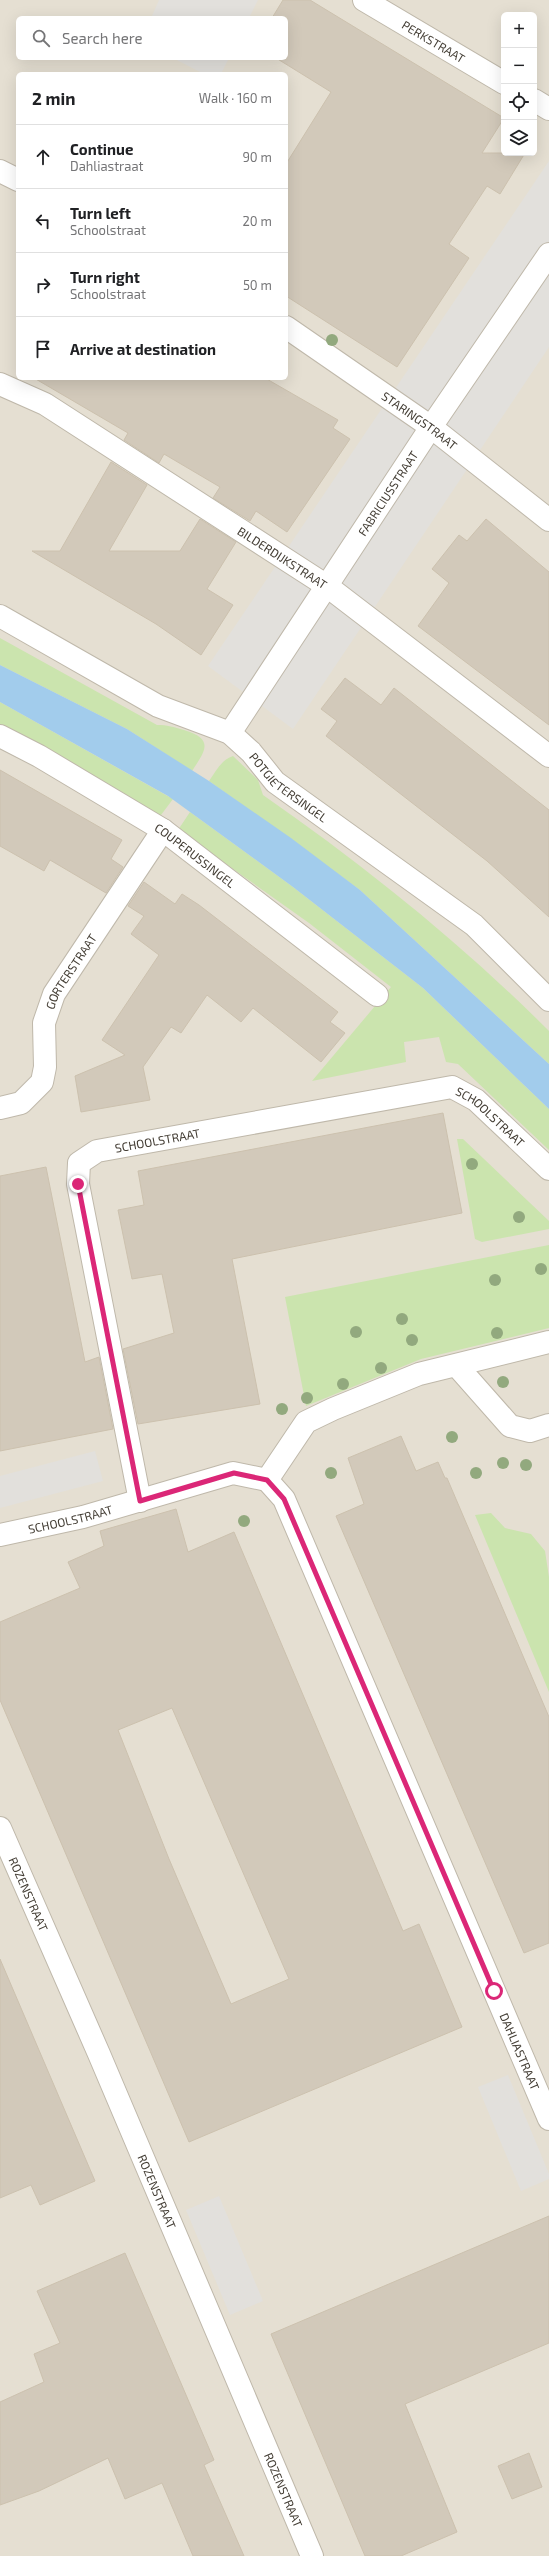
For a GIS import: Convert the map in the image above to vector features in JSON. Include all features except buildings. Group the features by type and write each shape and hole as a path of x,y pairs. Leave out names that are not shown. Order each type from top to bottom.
{"street":[{"name":"PERKSTRAAT","path":"364,0 501,80"},
{"path":"537,102 549,109"},
{"path":"0,171 16,179"},
{"name":"FABRICIUSSTRAAT","path":"230,734 431,427 549,254"},
{"name":"STARINGSTRAAT","path":"288,328 431,427 549,520"},
{"name":"BILDERDIJKSTRAAT","path":"0,384 46,404 327,586 549,756"},
{"name":"POTGIETERSINGEL","path":"0,616 158,706 230,734 250,752 275,782 474,925 549,1000"},
{"name":"COUPERUSSINGEL","path":"0,736 39,756 163,830 377,994"},
{"name":"GORTERSTRAAT","path":"0,1108 21,1103 42,1082 46,1066 44,1023 54,994 163,830"},
{"name":"SCHOOLSTRAAT","path":"140,1501 78,1184 79,1163 97,1151 452,1087 476,1100 549,1169"},
{"path":"267,1480 306,1422 419,1374 457,1366 549,1342"},
{"path":"457,1366 510,1426 530,1431 549,1425"},
{"name":"SCHOOLSTRAAT","path":"0,1535 140,1501 234,1473 267,1480"},
{"name":"DAHLIASTRAAT","path":"267,1480 284,1499 549,2119"},
{"name":"ROZENSTRAAT","path":"0,1828 99,2054 312,2556"}],"shaded area":[{"path":"0,0 549,0 549,2556 0,2556"},
{"path":"159,0 258,0 250,16 152,16"},
{"path":"177,60 228,60 222,72 200,72"},
{"path":"549,161 549,347 293,729 208,666"},
{"path":"95,1451 103,1481 0,1508 0,1476"},
{"path":"508,2075 549,2174 549,2179 521,2191 478,2087"},
{"path":"219,2196 263,2301 230,2315 186,2210"}],"green space":[{"path":"0,638 157,725 194,733 203,741 204,751 201,757 192,771 127,729 0,665"},
{"path":"0,702 173,799 161,815 157,817 0,726"},
{"path":"233,756 258,780 263,795 338,849 447,936 549,1031 549,1064 360,890 209,781 222,763"},
{"path":"190,812 293,887 423,988 549,1109 549,1150 458,1064 446,1062 439,1037 404,1042 406,1062 312,1081 391,987 309,923 178,830"},
{"path":"457,1139 463,1139 549,1221 549,1229 482,1242 475,1239"},
{"path":"549,1245 549,1328 421,1359 306,1406 285,1297"},
{"path":"491,1513 505,1528 531,1534 545,1551 549,1577 549,1692 475,1515"}],"water":[{"path":"0,665 127,729 209,781 291,838 360,890 549,1064 549,1109 423,988 293,887 168,796 0,702"}],"route":[{"path":"78,1184 140,1501 234,1473 267,1480 284,1499 494,1991"}]}
